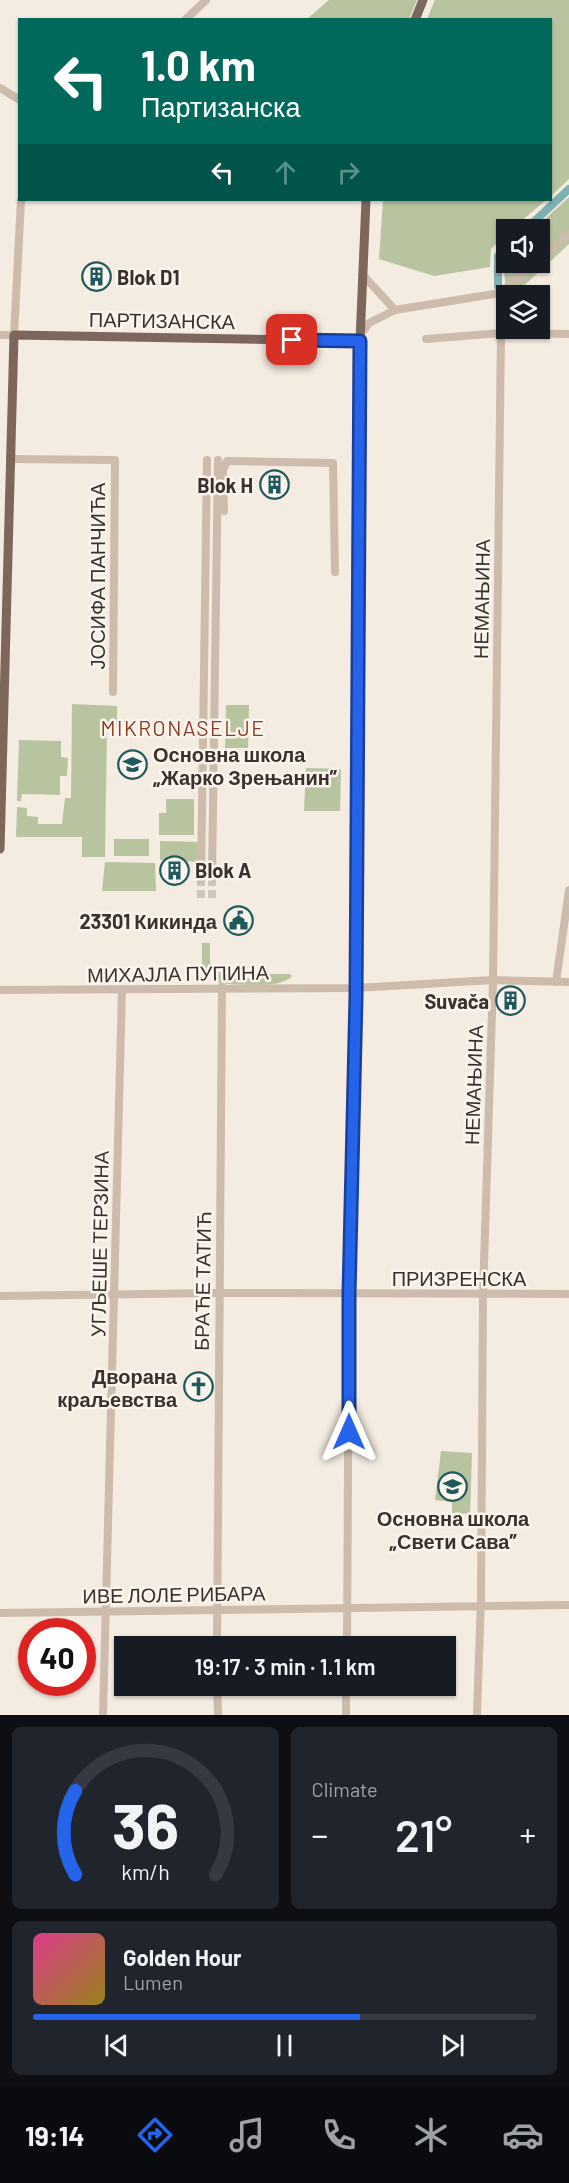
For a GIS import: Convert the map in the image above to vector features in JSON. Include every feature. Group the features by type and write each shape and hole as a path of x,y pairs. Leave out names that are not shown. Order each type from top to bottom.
{"main road":[{"path":"416,18 423,0"},
{"path":"360,338 366,201"},
{"path":"0,849 14,335"},
{"name":"ПАРТИЗАНСКА","path":"14,335 360,338"}],"street":[{"path":"187,18 206,0"},
{"path":"0,88 18,99"},
{"path":"14,335 21,201"},
{"path":"550,250 569,233"},
{"path":"509,285 523,273"},
{"path":"362,274 394,310"},
{"path":"347,1636 349,1294 356,988 360,338 369,323 394,310 496,294"},
{"path":"426,339 496,333"},
{"path":"550,333 569,334"},
{"name":"ПАРТИЗАНСКА","path":"0,335 14,335"},
{"name":"НЕМАЊИНА","path":"477,1715 481,1605 483,1295 493,980 501,339"},
{"name":"ЈОСИФА ПАНЧИЋА","path":"10,459 114,460 113,692"},
{"path":"201,880 207,460"},
{"path":"212,877 218,460"},
{"path":"224,511 223,470 227,461 333,463 334,572"},
{"path":"556,982 569,890"},
{"name":"МИХАЈЛА ПУПИНА","path":"0,990 356,988 493,980 569,982"},
{"name":"БРАЋЕ ТАТИЋ","path":"217,1636 222,987"},
{"name":"УГЉЕШЕ ТЕРЗИНА","path":"103,1715 122,990"},
{"name":"ПРИЗРЕНСКА","path":"0,1296 218,1293 569,1294"},
{"name":"ИВЕ ЛОЛЕ РИБАРА","path":"0,1613 348,1606 569,1605"},
{"path":"217,1696 218,1715"},
{"path":"346,1696 346,1715"}],"green space":[{"path":"329,0 417,0 409,18 308,18"},
{"path":"435,0 569,0 569,179 552,195 552,18 427,18"},
{"path":"569,197 569,244 550,262 550,219 545,219"},
{"path":"383,201 545,201 524,219 496,219 496,244 491,249 490,267 434,276 379,259"},
{"path":"504,273 538,273 525,285 506,285"},
{"path":"72,704 117,706 117,729 107,729 105,857 82,857 82,837 16,837 17,807 27,808 27,816 38,817 38,824 62,824 65,798 71,798"},
{"path":"226,705 249,705 248,748 225,748"},
{"path":"19,740 61,741 61,757 68,758 67,776 60,776 60,795 22,794 21,801 17,801"},
{"path":"306,768 341,769 340,811 304,811"},
{"path":"166,799 194,799 194,835 159,835 159,813 166,813"},
{"path":"114,839 149,839 149,856 114,856"},
{"path":"160,841 201,842 201,862 160,860"},
{"path":"105,862 155,863 156,891 102,891"},
{"path":"202,943 210,943 210,972 202,972"},
{"path":"218,972 225,972 225,977 262,979 262,974 290,974 292,976 268,985 247,985 218,983"},
{"path":"441,1451 472,1453 470,1514 452,1513 452,1502 435,1500"}],"waterway":[{"path":"537,219 569,189"},
{"path":"498,273 498,285"}],"tunnel":[{"path":"212,877 212,898"},
{"path":"201,880 201,898"}],"place":[{"name":"Blok D1","path":"96,277"},
{"name":"Blok H","path":"274,485"},
{"name":"Основна школа „Жарко Зрењанин”","path":"132,765"},
{"name":"Blok A","path":"174,870"},
{"name":"23301 Кикинда","path":"238,921"},
{"name":"Suvača","path":"510,1001"},
{"name":"Дворана краљевства","path":"198,1387"},
{"name":"Основна школа „Свети Сава”","path":"453,1487"}],"district":[{"name":"MIKRONASELJE","path":"183,727"}],"route":[{"path":"292,340 360,341 356,997 349,1294 349,1432"}]}
